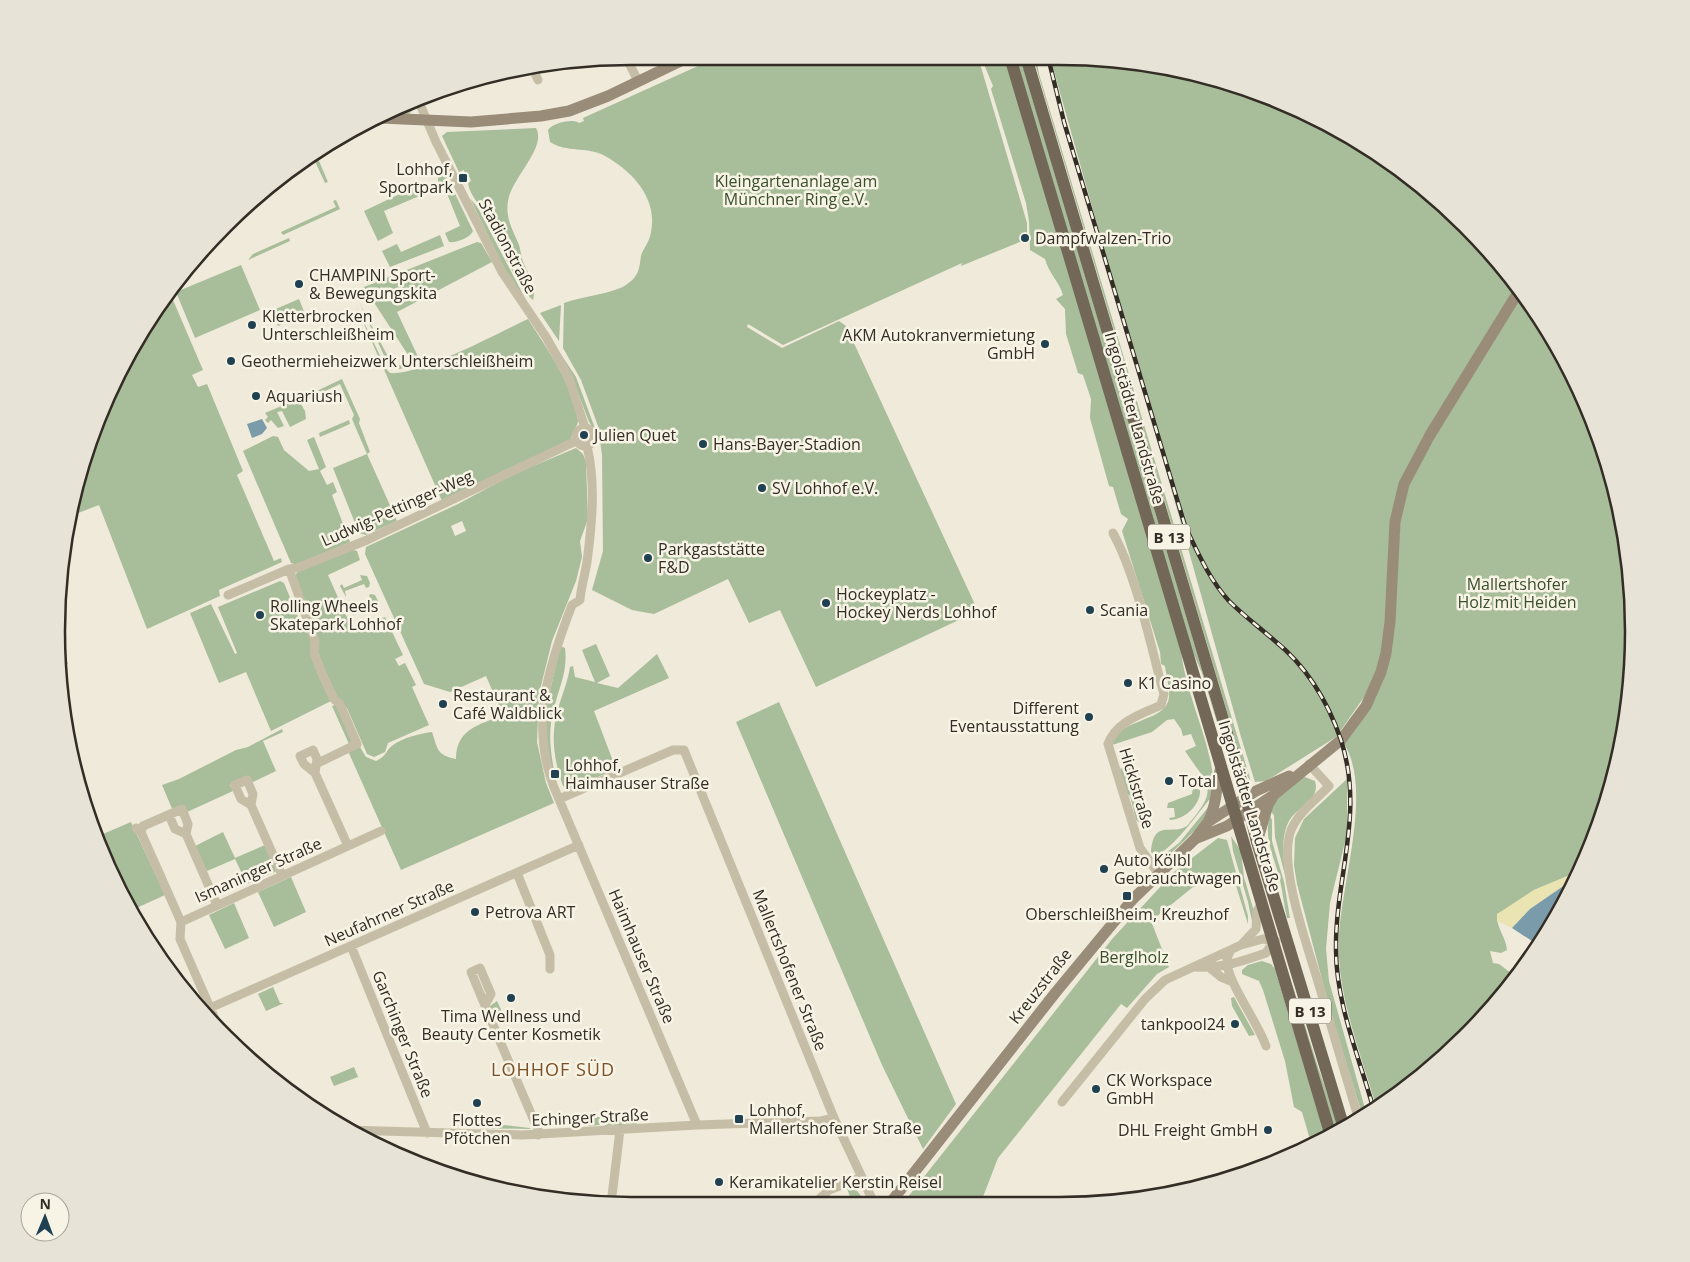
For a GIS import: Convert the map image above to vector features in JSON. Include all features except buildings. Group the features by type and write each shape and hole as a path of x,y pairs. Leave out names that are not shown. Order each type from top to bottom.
{"main road":[{"path":"390,119 428,122 498,120 560,113 580,108 672,65"},
{"name":"Ingolstädter Landstraße","path":"1012,65 1329,1128"},
{"name":"Ingolstädter Landstraße","path":"1028,65 1258,842 1343,1121"},
{"path":"1305,768 1341,740 1366,706 1381,672 1387,646 1390,622 1394,522 1404,484 1430,435 1515,296"},
{"name":"Kreuzstraße","path":"894,1197 1114,920 1158,873 1195,839 1208,822 1216,804 1221,767"},
{"name":"Kreuzstraße","path":"1208,822 1246,797 1305,768"},
{"name":"Kreuzstraße","path":"1195,839 1207,836 1236,820 1275,794 1305,768"},
{"path":"1258,842 1268,805 1275,794"},
{"name":"Kreuzstraße","path":"900,1197 922,1164"}],"street":[{"path":"630,65 638,81"},
{"path":"535,74 538,80"},
{"name":"Stadionstraße","path":"421,106 502,272 546,337 569,378 585,428 591,431 593,436 592,442 587,446 590,463 592,503 587,564 580,600 572,605 559,638 548,674 542,708 544,751 559,800"},
{"path":"399,120 406,112"},
{"path":"585,428 577,433 576,441 582,446 587,446"},
{"name":"Ludwig-Pettinger-Weg","path":"228,595 289,569 297,568 367,540 576,441"},
{"name":"Hicklstraße","path":"1113,533 1121,549 1130,577 1164,694 1161,704 1112,732 1108,744 1140,848 1158,873"},
{"name":"Ismaninger Straße","path":"289,569 315,641 314,653 334,699 340,704 357,744 316,768 348,846"},
{"name":"Mallertshofener Straße","path":"559,800 672,750 682,749 686,752 834,1118 860,1178 871,1197"},
{"name":"Ingolstädter Landstraße","path":"1305,768 1329,786 1297,819 1290,833 1288,852 1290,878 1298,914 1357,1112"},
{"name":"Haimhauser Straße","path":"559,800 697,1125"},
{"path":"251,805 282,876"},
{"path":"210,1008 180,939 181,922 138,830 182,809 188,824 186,834 217,905"},
{"path":"169,815 176,829 186,834"},
{"name":"Ismaninger Straße","path":"181,922 381,831"},
{"name":"Neufahrner Straße","path":"210,1008 579,845"},
{"path":"517,873 550,955 550,969"},
{"path":"1241,945 1256,929 1257,911 1262,903"},
{"path":"1062,1102 1145,999 1166,980 1241,945 1263,939 1273,942 1288,937"},
{"path":"1196,967 1210,968 1227,965 1266,953 1273,942"},
{"name":"Garchinger Straße","path":"350,946 428,1132"},
{"path":"1231,950 1227,958 1227,965 1233,982 1254,1018 1266,1046"},
{"path":"1210,958 1210,968"},
{"path":"1210,968 1221,977 1233,982"},
{"path":"485,1005 538,1130 538,1135"},
{"name":"Echinger Straße","path":"365,1130 538,1135 697,1125 797,1122 834,1118"},
{"path":"612,1196 620,1130"},
{"path":"821,1197 828,1190 860,1178"}],"green space":[{"name":"Kleingartenanlage am Münchner Ring e.V.","path":"700,65 980,65 1027,223 1027,239 961,266 962,263 783,345 748,324 747,327 782,348 839,321 846,326 978,611 816,687 780,610 749,623 728,579 654,614 632,610 592,590 603,551 602,455 598,426 581,380 563,348 564,303 621,288 634,279 638,272 641,256 648,242 652,220 651,208 647,197 625,169 598,153 563,147 550,142 548,130 550,127 563,122 572,121 579,123 584,121 583,118"},
{"path":"984,65 1007,65 1181,650 1189,688 1211,763 1214,801 1209,800 1176,840 1162,852 1155,855 1151,852 1153,842 1159,831 1181,829 1187,826 1204,803 1207,788 1205,781 1185,751 1196,746 1191,734 1183,736 1181,729 1174,719 1167,720 1152,732 1112,745 1116,736 1122,730 1160,712 1166,705 1169,693 1165,666 1161,664 1160,652 1122,531 1128,519 1121,514 1113,487 1109,486 1090,418 1091,399 1083,375 1078,373 1066,334 1065,309 1056,299 1063,295 1045,259 1030,250 1026,203 991,89 993,86"},
{"path":"1017,65 1022,65 1023,67 1238,791 1202,673 1191,648"},
{"path":"1035,65 1037,65 1251,782 1245,772"},
{"path":"1052,65 1096,66 1133,70 1205,84 1276,108 1309,123 1373,160 1432,205 1485,258 1512,292 1424,436 1400,485 1380,659 1369,690 1336,737 1266,781 1255,782"},
{"path":"536,128 537,144 511,192 507,207 510,224 533,286 533,300 513,272 472,194 468,183 471,181 469,176 466,177 464,170 459,172 442,136 447,132"},
{"path":"318,159 328,182 325,183 315,161"},
{"path":"443,173 447,177 473,231 466,238 455,242 449,242 445,233 460,226 444,186 438,188 438,175"},
{"path":"425,182 426,188 417,197 384,211 393,233 378,241 364,211"},
{"path":"470,198 478,208 528,304 510,281"},
{"path":"336,200 340,209 283,235 281,232 336,207 333,201"},
{"path":"440,235 444,246 390,267 382,251 397,244 401,252"},
{"path":"289,238 290,241 248,260 253,254"},
{"path":"477,242 481,243 492,262 397,312 421,363 393,369 388,364 360,304 392,364 397,366 412,361 364,287"},
{"path":"241,265 260,310 195,338 177,294 178,291"},
{"path":"299,299 305,314 278,326 271,311"},
{"name":"Mallertshofer Holz mit Heiden","path":"1517,299 1549,348 1567,381 1582,414 1606,485 1620,557 1624,594 1624,668 1620,705 1606,777 1595,813 1570,875 1534,890 1497,915 1498,924 1507,950 1501,953 1490,951 1493,963 1499,964 1510,973 1485,1004 1432,1057 1374,1101 1348,1014 1339,958 1339,934 1352,847 1356,789 1352,764 1343,742 1386,673 1394,632 1400,522 1409,485 1434,436"},
{"path":"172,300 203,370 192,375 198,387 207,384 243,471 237,475 274,561 281,558 282,562 219,590 220,596 147,629 99,505 78,513 84,485 108,414 141,348"},
{"path":"561,305 559,341 540,313"},
{"path":"356,306 390,373 420,368 438,361 528,319 558,367 576,408 578,421 570,442 442,501"},
{"path":"535,315 576,377 596,431 589,422 574,382"},
{"path":"342,379 360,419 359,423 370,452 367,454 352,419 354,415 340,384 306,400 304,397"},
{"path":"298,399 305,411 306,419 290,427 282,411 277,412 284,426 278,428 271,420 268,423 265,420 268,417 265,413"},
{"path":"349,420 350,424 320,437 319,433"},
{"path":"273,436 278,437 284,450 309,471 319,469 307,440 314,437 326,467 320,471 327,485 333,482 337,492 332,495 350,542 297,565 291,563 243,451"},
{"path":"576,448 583,454 586,462 588,519 580,541 582,557 576,581 552,641 539,694 537,742 546,783 554,803 401,870 348,751 360,747 366,757 376,761 397,742 412,736 432,732 439,751 445,756 456,759 460,741 465,735 478,725 503,715 486,676 450,692 424,684 365,554 366,547 458,504 512,475","holes":["462,521 466,531 455,536 451,526"]},
{"path":"367,454 397,521 366,535 359,533 333,468"},
{"path":"350,549 357,551 360,560 328,575 353,631 385,617 403,655 395,659 399,666 405,663 416,685 412,687 429,725 388,743 385,752 374,757 367,754 347,708 337,698 318,655 295,575 299,571"},
{"path":"360,575 367,576 370,583 369,587 366,588 364,584 345,591 346,597 340,586 342,584 344,588 362,580"},
{"path":"280,581 284,583 301,624 305,624 331,701 271,731 246,672 219,683 190,613 211,604 235,654 237,653 218,607"},
{"path":"369,595 375,595 379,603 377,606 375,608 372,603 354,611 354,616 349,605 351,603 353,607 371,600"},
{"path":"596,644 610,676 597,683 618,688 657,654 669,678 594,711 616,769 568,790 563,786 557,767 554,729 570,667 573,666 575,677 595,682 582,650"},
{"path":"560,646 565,648 566,656 550,732 554,770 552,771 546,745 545,714"},
{"path":"779,702 956,1104 923,1149 882,1065 736,722"},
{"path":"335,705 340,709 352,741 349,744 332,706"},
{"path":"282,729 283,732 263,741 276,771 253,782 249,776 230,785 233,791 187,812 173,811 162,785 179,779 236,750 248,747"},
{"path":"1131,765 1135,773 1131,780 1148,817 1146,823 1142,824 1136,820 1120,769"},
{"path":"1305,777 1315,781 1315,793 1293,816 1286,828 1283,848 1285,875 1275,837 1274,815 1270,811 1289,786"},
{"path":"1347,779 1347,834 1330,903 1326,949 1329,981 1365,1107 1361,1110 1330,1010 1297,884 1294,865 1295,838 1304,819"},
{"path":"1193,788 1200,790 1200,796 1195,806 1181,817 1170,820 1169,818 1175,817 1174,808 1167,808 1168,803 1192,794"},
{"path":"1210,805 1204,822 1168,856 1162,856 1179,843"},
{"path":"1270,816 1272,820 1272,841 1284,882 1290,918 1287,918 1280,880 1270,848 1268,824"},
{"path":"131,822 165,895 137,908 123,881 103,834"},
{"path":"223,832 235,858 265,845 277,871 247,884 235,859 207,871 195,846"},
{"path":"1231,836 1241,851 1244,877 1255,915 1253,926 1233,851"},
{"name":"Berglholz","path":"1218,838 1227,840 1248,916 1248,924 1233,876 1193,887 1151,921 1169,967 1157,974 1127,1008 1121,1004 998,1158 983,1197 908,1197 1113,938 1174,872"},
{"path":"291,877 306,912 274,927 258,892"},
{"path":"234,903 249,938 225,949 209,915"},
{"path":"1282,952 1338,1123 1333,1126"},
{"path":"1262,961 1271,964 1275,969 1324,1131 1310,1139 1302,1112 1294,1107 1285,1061 1263,990 1259,981 1242,974 1242,970 1248,965"},
{"path":"273,987 280,1003 284,1003 266,1011 258,994"},
{"path":"1234,997 1255,1035 1249,1036 1232,1006 1231,998"},
{"path":"497,1001 502,1012 494,1018 490,1006"},
{"path":"354,1067 358,1077 334,1086 330,1077"},
{"path":"598,1117 611,1117 599,1125 589,1126 587,1121"},
{"path":"636,1120 637,1124 604,1126 611,1121"},
{"path":"476,1122 530,1128 530,1129 476,1128"},
{"path":"824,1124 827,1130 788,1131 788,1128"},
{"path":"847,1188 855,1188 862,1197 850,1197"}],"sand":[{"path":"1570,875 1565,885 1530,909 1512,928 1497,921 1497,914 1534,890"}],"water":[{"path":"262,419 267,428 262,434 252,438 247,424"},
{"path":"1565,885 1532,941 1512,928 1530,909"}],"railway":[{"path":"1050,65 1064,122 1185,526 1204,565 1222,593 1240,612 1286,651 1306,673 1330,712 1341,740 1348,768 1350,820 1337,923 1337,970 1349,1030 1372,1103"}],"place":[{"name":"Lohhof, Sportpark","path":"463,178"},
{"name":"Dampfwalzen-Trio","path":"1025,238"},
{"name":"CHAMPINI Sport- & Bewegungskita","path":"299,284"},
{"name":"Kletterbrocken Unterschleißheim","path":"252,325"},
{"name":"AKM Autokranvermietung GmbH","path":"1045,344"},
{"name":"Geothermieheizwerk Unterschleißheim","path":"231,361"},
{"name":"Aquariush","path":"256,396"},
{"name":"Julien Quet","path":"584,435"},
{"name":"Hans-Bayer-Stadion","path":"703,444"},
{"name":"SV Lohhof e.V.","path":"762,488"},
{"name":"Parkgaststätte F&D","path":"648,558"},
{"name":"Hockeyplatz - Hockey Nerds Lohhof","path":"826,603"},
{"name":"Scania","path":"1090,610"},
{"name":"Rolling Wheels Skatepark Lohhof","path":"260,615"},
{"name":"K1 Casino","path":"1128,683"},
{"name":"Restaurant & Café Waldblick","path":"443,704"},
{"name":"Different Eventausstattung","path":"1089,717"},
{"name":"Lohhof, Haimhauser Straße","path":"555,774"},
{"name":"Total","path":"1169,781"},
{"name":"Auto Kölbl Gebrauchtwagen","path":"1104,869"},
{"name":"Oberschleißheim, Kreuzhof","path":"1127,896"},
{"name":"Petrova ART","path":"475,912"},
{"name":"Tima Wellness und Beauty Center Kosmetik","path":"511,998"},
{"name":"tankpool24","path":"1235,1024"},
{"name":"CK Workspace GmbH","path":"1096,1089"},
{"name":"Flottes Pfötchen","path":"477,1103"},
{"name":"Lohhof, Mallertshofener Straße","path":"739,1119"},
{"name":"DHL Freight GmbH","path":"1268,1130"},
{"name":"Keramikatelier Kerstin Reisel","path":"719,1182"}],"district":[{"name":"LOHHOF SÜD","path":"553,1069"}]}
